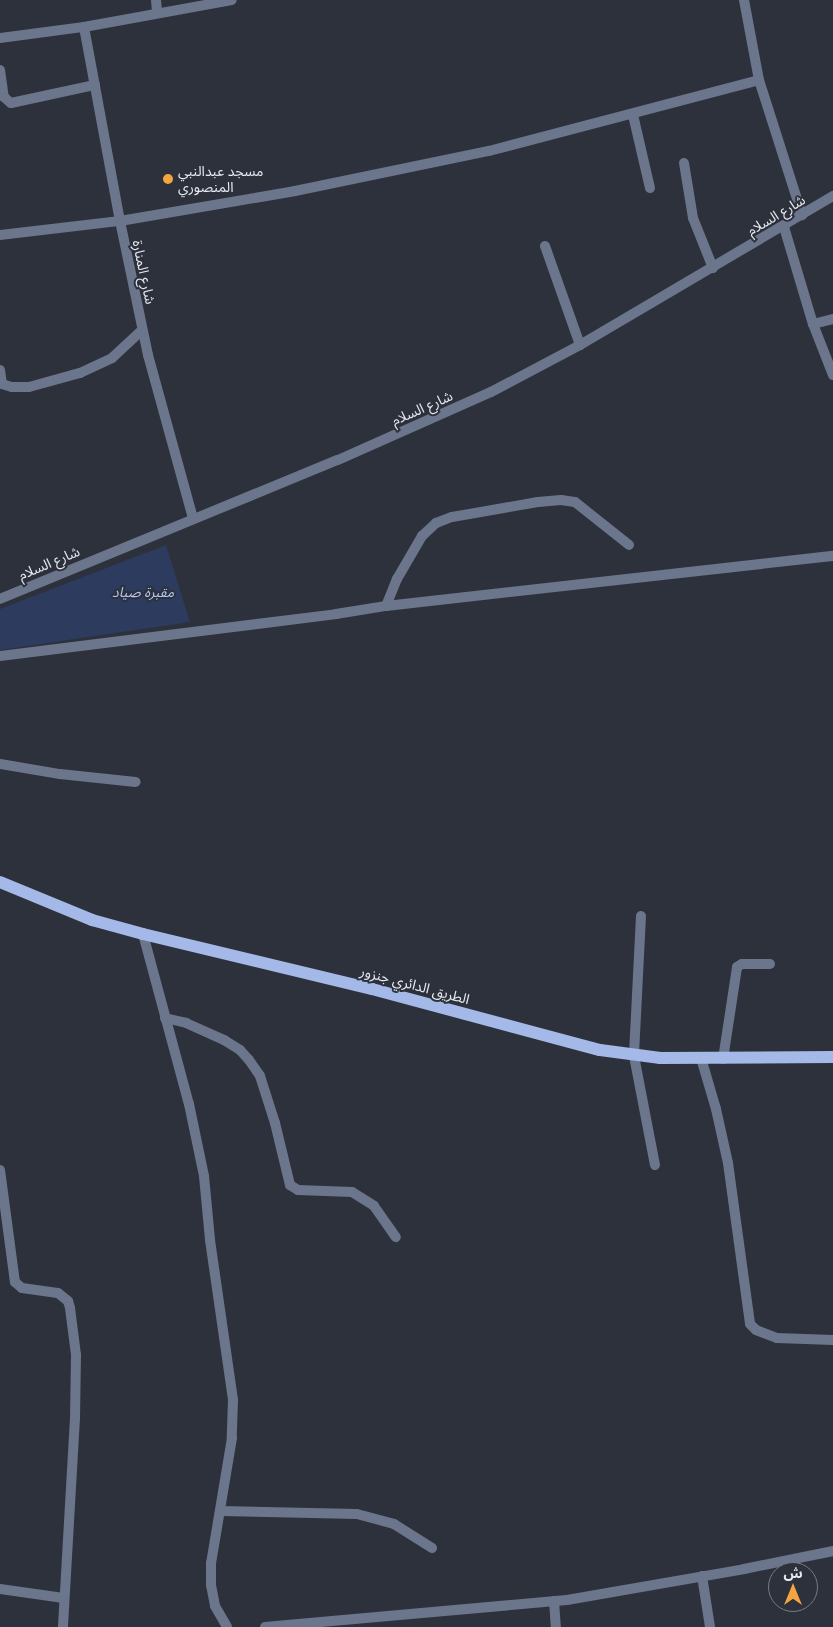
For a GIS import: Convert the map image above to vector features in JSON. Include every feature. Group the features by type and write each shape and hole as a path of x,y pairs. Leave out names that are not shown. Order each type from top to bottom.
{"main road":[{"name":"الطريق الدائري جنزور","path":"0,882 83,916 143,934 305,972 600,1050 634,1056 722,1059 833,1057"}],"street":[{"path":"156,0 157,12"},
{"path":"0,38 84,27 157,12 232,0"},
{"path":"744,0 759,80 802,215"},
{"name":"شارع المنارة","path":"84,27 142,330 193,518"},
{"path":"0,70 4,97 11,104 95,85"},
{"path":"0,235 120,222 295,191 489,151 759,80"},
{"path":"633,114 650,188"},
{"path":"684,163 693,218 713,268"},
{"name":"شارع السلام","path":"0,599 193,518 338,460 491,392 580,345 784,227 833,196"},
{"path":"784,227 813,324 833,375"},
{"path":"545,246 580,345"},
{"path":"813,324 833,319"},
{"path":"0,370 2,384 12,387 29,387 80,373 112,358 142,330"},
{"path":"386,606 397,579 422,536 436,522 452,517 538,502 560,500 575,502 629,545"},
{"path":"0,656 336,614 386,606 833,556"},
{"path":"0,764 60,774 136,782"},
{"path":"640,916 634,1056 655,1165"},
{"path":"143,934 189,1104 204,1176 210,1240 234,1400 232,1438 211,1563 211,1585 215,1606 228,1627"},
{"path":"722,1059 737,967 742,964 770,964"},
{"path":"165,1018 186,1023 224,1040 240,1050 249,1060 260,1076 276,1124 290,1185 298,1190 352,1192 374,1206 396,1237"},
{"path":"700,1058 716,1109 728,1163 750,1324 756,1330 777,1338 833,1340"},
{"path":"0,1170 15,1282 22,1288 58,1293 68,1301 70,1308 76,1355 75,1418 63,1598 63,1627"},
{"path":"220,1511 357,1514 394,1524 432,1548"},
{"path":"265,1627 554,1601 833,1551"},
{"path":"702,1576 710,1627"},
{"path":"0,1589 63,1598"},
{"path":"554,1601 556,1627"}],"green space":[{"name":"مقبرة صياد","path":"166,545 190,622 0,650 0,609"}],"place":[{"name":"مسجد عبدالنبي المنصوري","path":"168,179"}]}
